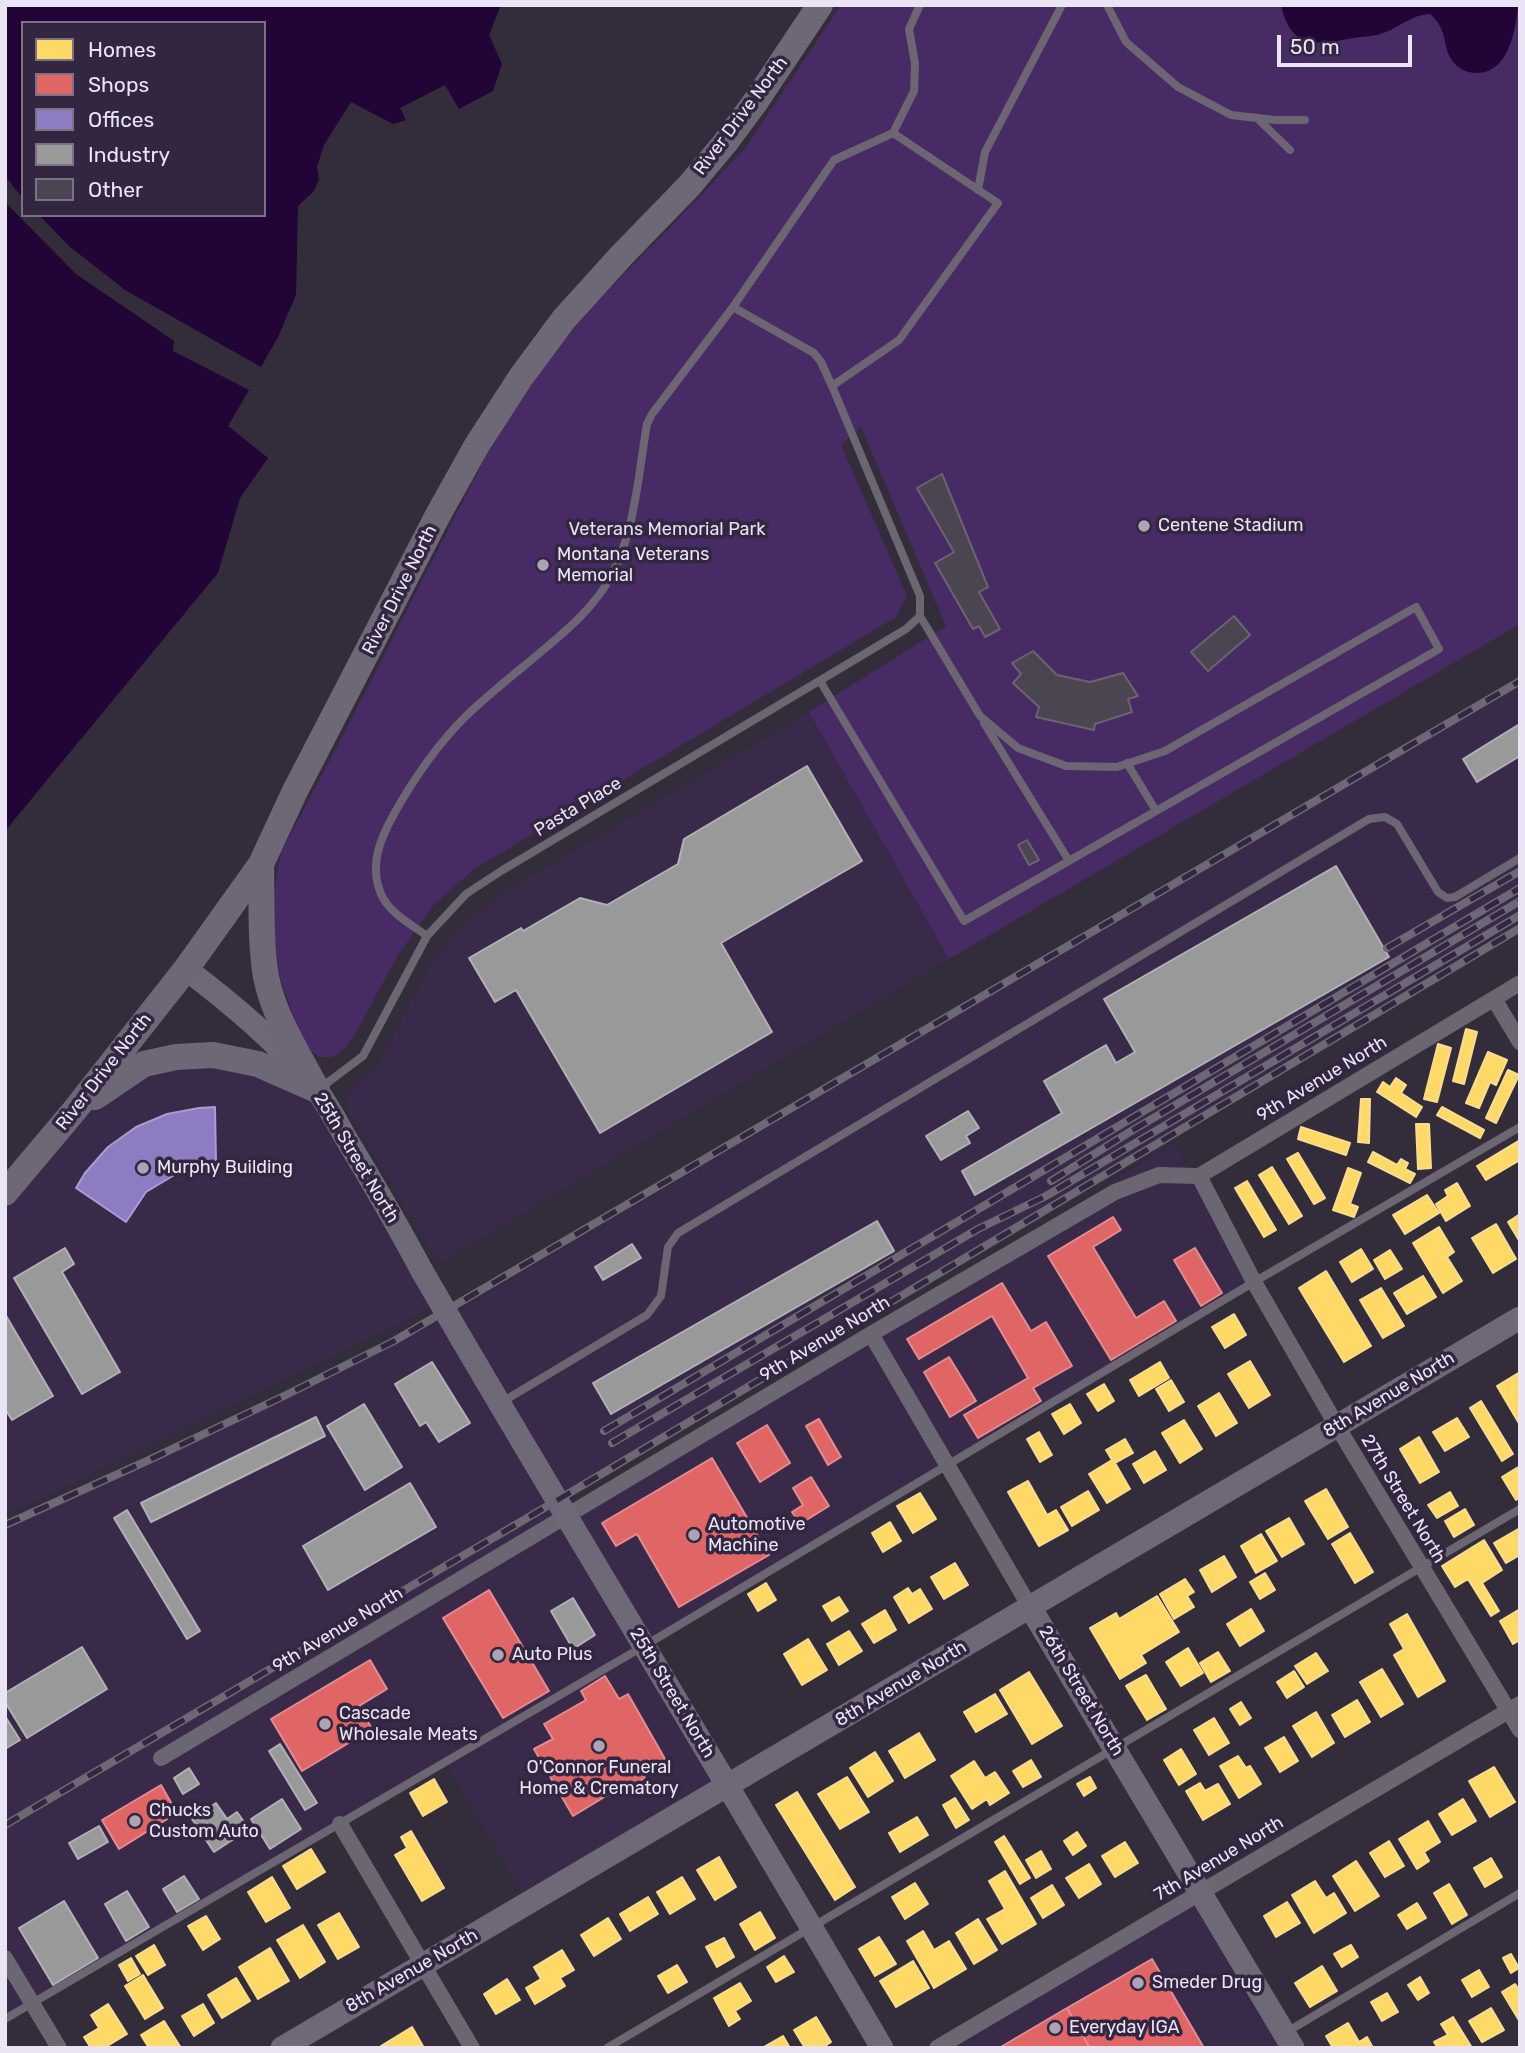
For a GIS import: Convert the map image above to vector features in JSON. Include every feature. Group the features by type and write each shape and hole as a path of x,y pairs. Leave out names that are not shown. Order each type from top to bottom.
{"main road":[{"name":"River Drive North","path":"5,1193 74,1111 186,969 261,864 295,791 439,513 477,445 513,389 564,320 689,186 725,143 820,5"},
{"path":"261,864 262,943 267,979 277,1013 317,1090"},
{"path":"74,1111 144,1064 176,1057 213,1055 258,1064 317,1090"}],"street":[{"name":"25th Street North","path":"186,969 251,1022 317,1090 381,1196 499,1404 883,2048"},
{"name":"9th Avenue North","path":"161,1758 870,1334 1115,1192 1159,1175 1199,1176 1520,982"},
{"path":"1493,999 1520,1042"},
{"name":"27th Street North","path":"1199,1176 1255,1282 1337,1426 1422,1567 1514,1707 1520,1730"},
{"name":"8th Avenue North","path":"282,2048 1520,1318"},
{"name":"26th Street North","path":"870,1334 1289,2040"},
{"name":"7th Avenue North","path":"937,2048 1514,1707"},
{"path":"340,1824 472,2048"},
{"path":"5,1958 59,2048"}],"lane":[{"path":"427,936 395,913 381,895 376,880 376,858 383,833 407,791 436,750 466,716 582,616 600,595 623,549 631,520 647,424 652,414 733,307 834,160 892,133 914,91 915,64 908,29 920,5"},
{"path":"978,190 985,152 1062,5"},
{"path":"1107,5 1108,12 1126,42 1178,87 1231,115 1305,120"},
{"path":"1257,118 1290,150"},
{"path":"832,386 899,340 998,203 892,133"},
{"path":"733,307 814,353 821,362 920,596 920,617 1069,861"},
{"path":"820,681 964,921 1439,649 1416,607 1165,751 1116,767 1066,766 1018,748 980,716"},
{"name":"Pasta Place","path":"317,1090 363,1056 427,936 466,894 906,629 920,617"},
{"path":"1127,764 1156,811"},
{"path":"499,1404 647,1315 661,1296 668,1247 678,1233 1369,819 1385,817 1397,824 1438,892 1447,898 1455,897 1520,858"},
{"path":"5,2019 644,1646 1520,1127"},
{"path":"607,2048 1520,1508"},
{"path":"1289,2040 1520,1893"}],"shaded area":[{"path":"5,5 501,5 489,35 502,64 493,91 459,109 445,85 400,108 406,120 393,124 351,102 324,145 317,167 319,180 314,191 298,206 296,295 278,337 261,367 125,290 69,246 41,217 266,217 266,21 21,21 21,196 5,176"},
{"path":"1281,5 1518,5 1513,37 1504,58 1488,71 1477,73 1464,70 1453,62 1443,33 1430,14 1416,17 1377,35 1317,42 1298,37 1291,30"},
{"path":"5,202 76,274 174,341 173,351 249,390 228,426 268,458 240,498 218,573 5,831"},
{"path":"1520,682 1520,921 557,1500 566,1516 871,1334 1173,1143 1254,1282 644,1646 727,1787 528,1903 445,1763 5,2019 5,1525 149,1460 449,1316"},
{"path":"809,712 949,959 439,1264 348,1112 344,1097 377,1066 433,960 473,916 516,885"},
{"path":"176,1057 317,1090 441,1303 31,1504 5,1514 5,1193 74,1111"},
{"path":"1199,1892 1293,2048 937,2048"}],"green space":[{"name":"Veterans Memorial Park","path":"841,5 1520,5 1520,624 949,959 809,712 946,626 861,427 841,445 907,596 896,617 476,868 435,903 398,955 345,1048 332,1057 319,1057 301,1037 280,978 271,911 281,852 487,454 541,370 592,306 746,147"}],"building: Homes":[{"path":"1466,1029 1477,1032 1464,1084 1453,1081"},
{"path":"1438,1044 1451,1048 1437,1102 1424,1099"},
{"path":"1488,1052 1507,1060 1496,1085 1490,1082 1479,1108 1466,1103"},
{"path":"1508,1070 1519,1075 1496,1123 1486,1118"},
{"path":"1396,1078 1406,1085 1401,1093 1422,1107 1416,1117 1377,1092 1383,1082 1390,1087"},
{"path":"1361,1099 1370,1099 1369,1143 1358,1142"},
{"path":"1442,1107 1484,1130 1480,1138 1437,1115"},
{"path":"1416,1124 1429,1124 1431,1168 1418,1169"},
{"path":"1301,1127 1350,1143 1346,1155 1298,1139"},
{"path":"1520,1140 1520,1160 1486,1180 1477,1166"},
{"path":"1373,1152 1397,1165 1401,1159 1408,1163 1405,1169 1415,1174 1410,1183 1368,1162"},
{"path":"1298,1153 1325,1198 1314,1204 1287,1159"},
{"path":"1272,1167 1302,1216 1289,1224 1259,1175"},
{"path":"1348,1168 1361,1173 1350,1204 1358,1207 1354,1217 1333,1210"},
{"path":"1247,1181 1276,1230 1264,1237 1235,1188"},
{"path":"1457,1183 1470,1206 1446,1221 1436,1204 1448,1196 1445,1190"},
{"path":"1427,1195 1439,1213 1405,1234 1393,1215"},
{"path":"1520,1214 1520,1242 1508,1222"},
{"path":"1496,1224 1516,1259 1493,1273 1472,1238"},
{"path":"1439,1227 1454,1252 1447,1257 1462,1281 1443,1293 1413,1243"},
{"path":"1361,1249 1373,1269 1352,1282 1340,1262"},
{"path":"1390,1250 1402,1269 1385,1279 1374,1260"},
{"path":"1326,1271 1371,1346 1344,1362 1299,1288"},
{"path":"1423,1276 1436,1297 1407,1314 1394,1293"},
{"path":"1381,1288 1404,1326 1383,1338 1360,1300"},
{"path":"1234,1314 1246,1335 1225,1348 1212,1327"},
{"path":"1250,1361 1270,1395 1249,1408 1228,1374"},
{"path":"1160,1362 1169,1378 1139,1396 1130,1380"},
{"path":"1520,1372 1520,1425 1497,1386"},
{"path":"1171,1380 1184,1402 1169,1411 1156,1389"},
{"path":"1104,1384 1114,1401 1098,1411 1087,1394"},
{"path":"1219,1393 1237,1423 1216,1436 1198,1406"},
{"path":"1481,1401 1513,1454 1502,1461 1470,1408"},
{"path":"1070,1404 1081,1423 1064,1434 1052,1414"},
{"path":"1457,1418 1469,1437 1445,1451 1433,1432"},
{"path":"1184,1420 1202,1449 1180,1463 1162,1433"},
{"path":"1039,1432 1052,1455 1040,1462 1027,1439"},
{"path":"1419,1437 1439,1472 1420,1483 1400,1449"},
{"path":"1125,1439 1133,1453 1115,1463 1130,1489 1107,1503 1089,1474 1112,1460 1106,1450"},
{"path":"1155,1451 1166,1470 1144,1483 1133,1464"},
{"path":"1520,1466 1520,1497 1516,1500 1502,1477"},
{"path":"1028,1481 1047,1515 1056,1510 1068,1530 1039,1546 1008,1492"},
{"path":"1326,1489 1348,1527 1328,1539 1305,1501"},
{"path":"1088,1491 1099,1510 1072,1526 1061,1507"},
{"path":"1450,1492 1458,1506 1437,1518 1428,1505"},
{"path":"920,1493 936,1519 913,1533 897,1506"},
{"path":"1465,1509 1474,1525 1454,1537 1445,1521"},
{"path":"1289,1518 1304,1544 1282,1557 1266,1531"},
{"path":"890,1522 901,1541 883,1552 872,1533"},
{"path":"1520,1528 1520,1555 1506,1563 1494,1543"},
{"path":"1350,1533 1373,1572 1355,1583 1332,1544"},
{"path":"1261,1534 1277,1561 1256,1573 1241,1546"},
{"path":"1484,1540 1502,1570 1482,1583 1499,1611 1491,1616 1468,1579 1455,1587 1442,1566"},
{"path":"1224,1556 1236,1577 1212,1592 1200,1570"},
{"path":"955,1563 968,1585 944,1599 931,1577"},
{"path":"1265,1573 1275,1590 1260,1599 1250,1582"},
{"path":"1185,1579 1194,1592 1187,1596 1194,1607 1174,1619 1160,1594"},
{"path":"766,1583 776,1600 758,1611 748,1594"},
{"path":"908,1588 912,1594 920,1589 932,1609 909,1623 894,1597"},
{"path":"1157,1596 1179,1632 1141,1655 1146,1663 1120,1679 1090,1628 1116,1613 1119,1619"},
{"path":"839,1597 848,1611 832,1621 823,1606"},
{"path":"1251,1609 1264,1631 1240,1646 1227,1624"},
{"path":"1520,1609 1520,1640 1513,1644 1500,1621"},
{"path":"885,1610 896,1630 874,1643 862,1624"},
{"path":"1407,1614 1445,1681 1418,1697 1394,1655 1404,1649 1390,1624"},
{"path":"849,1631 862,1651 839,1665 827,1644"},
{"path":"808,1639 827,1670 802,1685 784,1654"},
{"path":"1188,1648 1203,1673 1181,1686 1166,1662"},
{"path":"1218,1652 1230,1671 1211,1682 1200,1663"},
{"path":"1316,1653 1328,1671 1307,1684 1295,1666"},
{"path":"1382,1669 1403,1704 1381,1717 1360,1682"},
{"path":"1294,1671 1304,1687 1287,1698 1277,1682"},
{"path":"1029,1672 1062,1726 1032,1744 1000,1690"},
{"path":"1146,1675 1166,1709 1147,1720 1126,1686"},
{"path":"995,1694 1007,1714 976,1732 964,1712"},
{"path":"1357,1700 1370,1722 1345,1737 1332,1715"},
{"path":"1241,1702 1251,1718 1240,1725 1230,1709"},
{"path":"1316,1712 1334,1743 1312,1757 1293,1726"},
{"path":"1214,1718 1229,1743 1209,1755 1194,1730"},
{"path":"919,1733 935,1760 905,1778 889,1751"},
{"path":"1284,1737 1298,1761 1280,1772 1265,1748"},
{"path":"1181,1749 1196,1774 1179,1785 1164,1760"},
{"path":"875,1752 893,1781 868,1797 850,1768"},
{"path":"1238,1756 1246,1768 1250,1766 1261,1784 1239,1798 1220,1766"},
{"path":"1031,1760 1041,1777 1023,1787 1013,1771"},
{"path":"974,1761 985,1778 995,1772 1009,1793 990,1805 987,1799 972,1809 951,1776"},
{"path":"1494,1767 1515,1802 1490,1817 1469,1781"},
{"path":"847,1777 869,1812 840,1829 818,1794"},
{"path":"1090,1777 1096,1788 1084,1796 1077,1784"},
{"path":"434,1779 447,1802 423,1816 410,1793"},
{"path":"1200,1783 1205,1791 1218,1784 1230,1804 1203,1820 1186,1791"},
{"path":"797,1792 855,1887 835,1900 776,1805"},
{"path":"955,1798 969,1820 956,1828 943,1805"},
{"path":"1463,1799 1476,1821 1452,1835 1439,1814"},
{"path":"917,1817 928,1835 900,1852 889,1833"},
{"path":"1428,1821 1440,1842 1424,1852 1429,1861 1417,1869 1399,1839"},
{"path":"411,1831 444,1888 422,1901 395,1855 407,1848 401,1837"},
{"path":"1077,1832 1086,1846 1073,1855 1064,1841"},
{"path":"1004,1836 1030,1878 1020,1884 995,1842"},
{"path":"1389,1841 1404,1866 1385,1877 1370,1853"},
{"path":"1125,1842 1138,1863 1115,1877 1102,1856"},
{"path":"311,1849 325,1872 297,1889 283,1866"},
{"path":"1041,1851 1051,1869 1036,1878 1026,1860"},
{"path":"719,1857 736,1887 715,1900 697,1870"},
{"path":"1491,1858 1502,1877 1485,1887 1474,1868"},
{"path":"1356,1861 1379,1896 1355,1911 1333,1876"},
{"path":"1089,1864 1101,1884 1079,1898 1066,1878"},
{"path":"1005,1871 1036,1924 1002,1944 987,1919 1005,1909 989,1881"},
{"path":"272,1877 290,1908 266,1922 248,1892"},
{"path":"682,1877 695,1899 670,1914 657,1892"},
{"path":"1315,1881 1326,1898 1334,1893 1346,1913 1314,1933 1292,1895"},
{"path":"915,1883 928,1904 905,1919 892,1897"},
{"path":"1449,1884 1467,1915 1452,1924 1434,1893"},
{"path":"1052,1885 1064,1905 1043,1918 1031,1898"},
{"path":"648,1897 658,1914 630,1931 620,1914"},
{"path":"1287,1902 1300,1923 1276,1937 1264,1916"},
{"path":"1417,1903 1426,1918 1407,1929 1398,1915"},
{"path":"760,1912 775,1938 755,1950 740,1924"},
{"path":"339,1913 359,1947 338,1959 318,1925"},
{"path":"206,1916 220,1939 203,1950 188,1926"},
{"path":"608,1918 621,1939 594,1956 581,1935"},
{"path":"978,1919 997,1950 974,1964 956,1933"},
{"path":"303,1925 325,1962 300,1978 277,1940"},
{"path":"923,1931 934,1950 949,1941 966,1969 934,1988 907,1941"},
{"path":"879,1937 896,1964 875,1976 859,1949"},
{"path":"724,1938 734,1957 717,1967 706,1947"},
{"path":"154,1945 165,1965 148,1975 136,1956"},
{"path":"1351,1945 1358,1957 1342,1967 1334,1954"},
{"path":"270,1948 289,1981 258,1999 239,1967"},
{"path":"562,1950 574,1970 560,1978 565,1986 535,2004 526,1988 541,1979 534,1967"},
{"path":"1511,1954 1519,1968 1511,1973 1503,1958"},
{"path":"784,1956 794,1972 776,1982 767,1967"},
{"path":"131,1958 140,1974 128,1981 119,1965"},
{"path":"913,1961 929,1988 896,2007 880,1981"},
{"path":"677,1965 687,1982 668,1993 658,1976"},
{"path":"1322,1966 1337,1991 1310,2007 1295,1983"},
{"path":"1479,1970 1489,1987 1472,1997 1462,1980"},
{"path":"143,1975 163,2008 145,2019 125,1986"},
{"path":"1420,1977 1429,1993 1418,2000 1408,1985"},
{"path":"236,1978 250,2001 222,2018 208,1995"},
{"path":"507,1979 520,2000 496,2014 484,1994"},
{"path":"740,1983 751,2001 735,2011 740,2019 729,2026 714,1998"},
{"path":"1515,1984 1520,1991 1520,2022 1502,1992"},
{"path":"1387,1993 1398,2012 1382,2021 1371,2002"},
{"path":"108,2004 127,2034 104,2048 91,2048 84,2037 99,2028 91,2015"},
{"path":"203,2004 214,2023 194,2036 182,2016"},
{"path":"1491,2008 1504,2030 1482,2042 1469,2021"},
{"path":"816,2017 831,2042 822,2048 805,2048 794,2030"},
{"path":"1453,2017 1472,2048 1438,2048 1434,2042 1448,2035 1441,2024"},
{"path":"164,2021 181,2048 149,2048 141,2035"},
{"path":"1348,2023 1359,2042 1367,2037 1373,2048 1333,2048 1326,2036"},
{"path":"412,2027 424,2048 382,2048 381,2046"},
{"path":"783,2036 790,2048 762,2048"}],"building: Shops":[{"path":"1113,1217 1121,1230 1093,1247 1136,1318 1164,1301 1176,1321 1111,1360 1048,1256"},
{"path":"1195,1248 1222,1293 1201,1306 1174,1260"},
{"path":"1002,1283 1031,1331 1046,1322 1072,1366 1033,1388 1041,1401 978,1438 964,1415 1028,1378 992,1316 919,1359 907,1339"},
{"path":"949,1357 976,1401 950,1417 924,1372"},
{"path":"819,1419 841,1457 828,1465 806,1426"},
{"path":"767,1425 790,1463 760,1482 737,1443"},
{"path":"712,1458 769,1555 679,1607 637,1534 616,1546 602,1523"},
{"path":"811,1477 829,1506 800,1524 792,1512 803,1505 793,1488"},
{"path":"489,1590 549,1691 503,1718 443,1618"},
{"path":"370,1660 387,1689 359,1706 372,1729 302,1771 271,1719"},
{"path":"605,1676 619,1699 628,1694 665,1759 642,1772 645,1778 623,1791 621,1787 573,1816 534,1749 553,1739 544,1724 586,1700 581,1691"},
{"path":"161,1785 177,1813 119,1849 102,1820"},
{"name":"Smeder Drug","path":"1152,1959 1204,2048 1090,2048 1067,2008"},
{"name":"Everyday IGA","path":"1067,2008 1090,2048 999,2048"}],"building: Offices":[{"name":"Murphy Building","path":"215,1107 216,1163 176,1174 146,1192 126,1222 76,1188 85,1173 108,1147 136,1127 167,1114"}],"building: Industry":[{"path":"1518,725 1520,756 1477,782 1463,759"},
{"path":"807,766 862,861 721,943 772,1032 600,1133 516,990 495,1002 469,958 580,898 607,905 678,864 684,839"},
{"path":"1336,866 1389,957 975,1195 962,1171 1062,1113 1044,1081 1106,1045 1116,1063 1135,1052 1104,999"},
{"path":"968,1111 979,1128 966,1136 970,1143 941,1160 926,1136"},
{"path":"877,1221 894,1251 611,1414 593,1383"},
{"path":"632,1244 641,1258 603,1280 595,1267"},
{"path":"65,1248 74,1264 62,1272 120,1372 82,1394 14,1278"},
{"path":"5,1314 53,1396 12,1420 5,1409"},
{"path":"432,1362 470,1423 439,1442 426,1422 420,1426 395,1384"},
{"path":"364,1404 402,1467 365,1490 327,1426"},
{"path":"316,1417 325,1436 151,1522 141,1503"},
{"path":"410,1483 436,1527 328,1590 303,1546"},
{"path":"127,1510 200,1631 187,1639 114,1518"},
{"path":"573,1598 595,1635 573,1649 551,1611"},
{"path":"82,1647 107,1689 27,1738 5,1702 5,1693"},
{"path":"5,1716 20,1740 5,1749"},
{"path":"280,1744 317,1803 305,1810 269,1751"},
{"path":"189,1768 199,1784 183,1794 174,1778"},
{"path":"282,1799 301,1829 270,1849 251,1819"},
{"path":"216,1803 227,1819 237,1812 249,1829 214,1852 192,1819"},
{"path":"99,1826 108,1842 78,1859 69,1843"},
{"path":"184,1876 199,1899 177,1912 163,1889"},
{"path":"127,1891 149,1927 126,1941 105,1904"},
{"path":"64,1901 98,1958 53,1985 19,1928"}],"building: Other":[{"path":"942,474 988,587 979,592 1000,629 985,637 979,626 973,629 935,563 954,552 917,488"},
{"path":"1234,616 1250,635 1208,671 1191,652"},
{"path":"1033,651 1057,675 1090,682 1123,673 1138,696 1128,699 1132,712 1095,724 1094,730 1036,717 1039,707 1013,683 1021,674 1012,663"},
{"path":"1027,840 1039,860 1029,865 1018,845"}],"railway":[{"path":"5,1525 149,1460 394,1341 1520,681"},
{"path":"1387,948 1520,871"},
{"path":"604,1431 1520,888"},
{"path":"1051,1181 1520,901"},
{"path":"612,1443 978,1229 1046,1196 1520,915"},
{"path":"5,1825 1520,928"}],"place":[{"name":"Centene Stadium","path":"1144,526"},
{"name":"Montana Veterans Memorial","path":"543,565"},
{"name":"Murphy Building","path":"143,1168"},
{"name":"Automotive Machine","path":"694,1535"},
{"name":"Auto Plus","path":"498,1655"},
{"name":"Cascade Wholesale Meats","path":"325,1724"},
{"name":"O'Connor Funeral Home & Crematory","path":"599,1746"},
{"name":"Chucks Custom Auto","path":"135,1821"},
{"name":"Smeder Drug","path":"1138,1983"},
{"name":"Everyday IGA","path":"1055,2028"}]}
